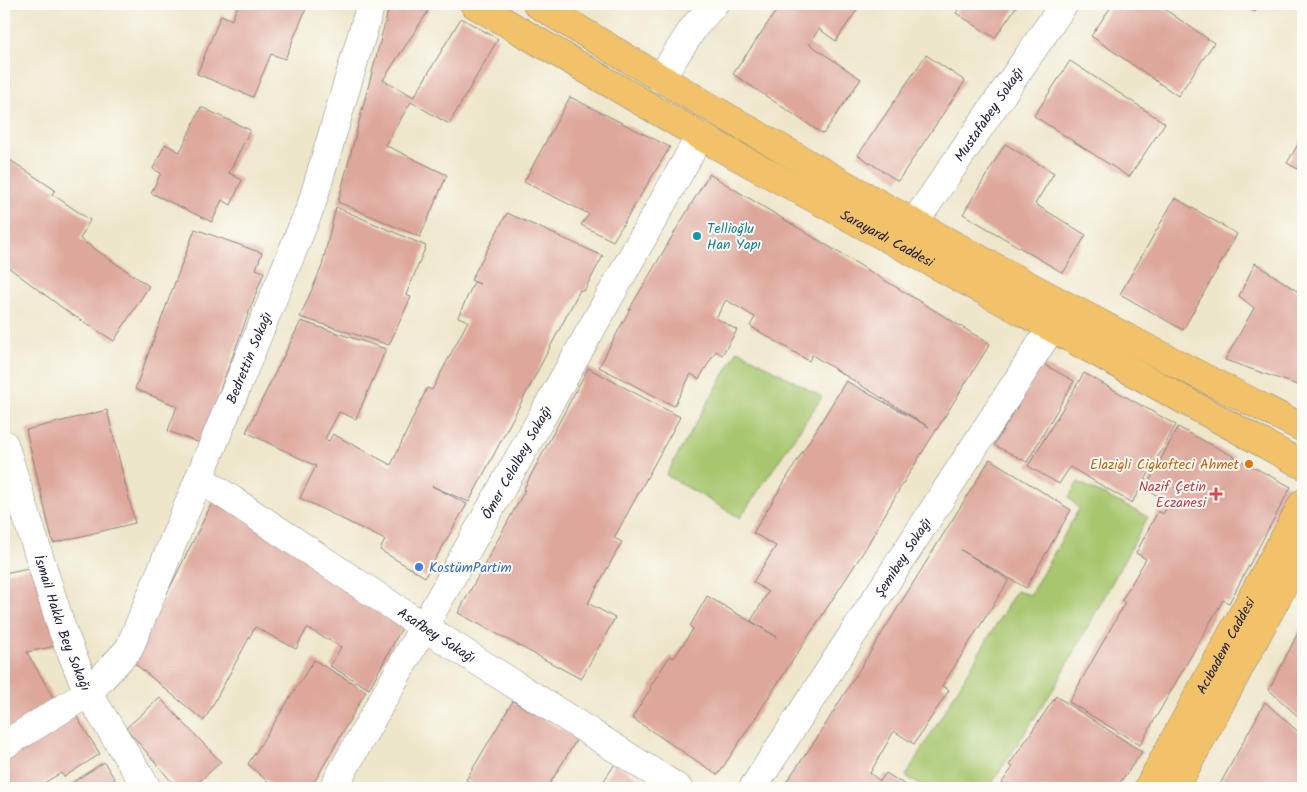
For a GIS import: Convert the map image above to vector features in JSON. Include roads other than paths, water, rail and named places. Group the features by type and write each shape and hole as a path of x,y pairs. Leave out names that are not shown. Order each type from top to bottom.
{"main road":[{"name":"Sarayardı Caddesi","path":"474,4 700,136 1303,465"},
{"name":"Sarayardı Caddesi","path":"537,4 660,79 914,223 1303,428"},
{"path":"1276,414 1303,412"},
{"name":"Acıbadem Caddesi","path":"1148,788 1303,503"},
{"name":"Acıbadem Caddesi","path":"1175,788 1303,548"}],"street":[{"name":"Bedrettin Sokağı","path":"4,745 88,692 129,649 311,206 371,4"},
{"path":"660,79 694,27 714,4"},
{"name":"Mustafabey Sokağı","path":"914,223 1064,4"},
{"name":"Ömer Celalbey Sokağı","path":"334,788 700,136"},
{"name":"Şemibey Sokağı","path":"752,788 1052,327"},
{"name":"İsmail Hakkı Bey Sokağı","path":"4,444 63,632 88,692 147,788"},
{"name":"Asafbey Sokağı","path":"199,478 424,627 678,788"}],"place":[{"name":"Tellioğlu Han Yapı","path":"697,236"},
{"name":"Elazigli Cigkofteci Ahmet","path":"1249,464"},
{"name":"Nazif Çetin Eczanesi","path":"1216,494"},
{"name":"KostümPartim","path":"419,567"}]}
